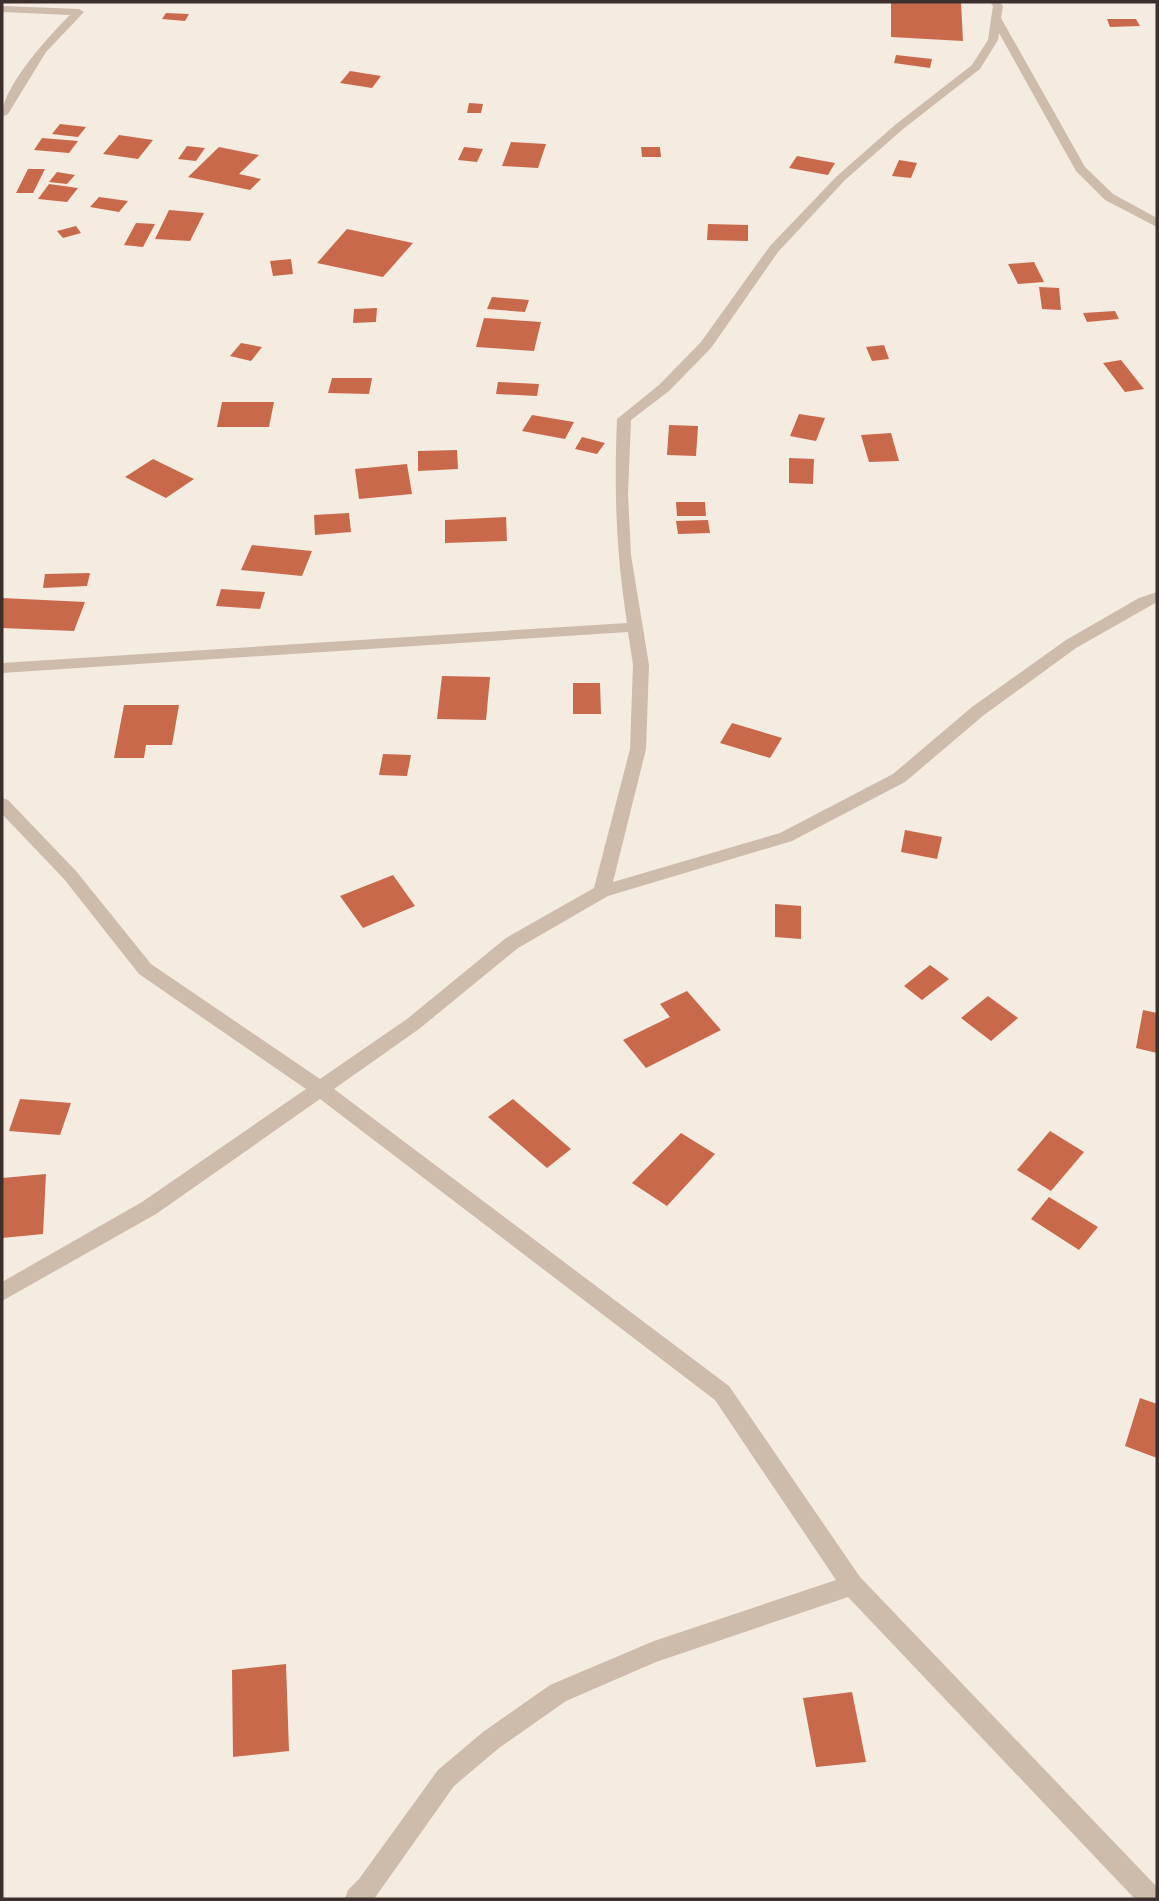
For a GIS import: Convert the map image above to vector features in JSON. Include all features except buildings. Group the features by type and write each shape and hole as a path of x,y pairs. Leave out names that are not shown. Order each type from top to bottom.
{"street":[{"path":"2,114 42,50 91,2"},
{"path":"602,892 638,748 641,665 624,555 621,495 624,419 664,388 706,345 774,249 841,178 899,127 976,67 993,40 998,6 995,2"},
{"path":"2,9 79,12"},
{"path":"996,18 1080,169 1109,197 1157,223"},
{"path":"2,1292 149,1208 413,1024 512,943 602,892 786,837 888,784 899,778 978,711 1071,644 1144,601 1157,597"},
{"path":"2,668 634,627"},
{"path":"2,804 70,875 145,969 319,1088 722,1393 852,1585 1152,1899"},
{"path":"357,1899 368,1888 446,1778 491,1740 558,1693 654,1653 852,1585"}]}
